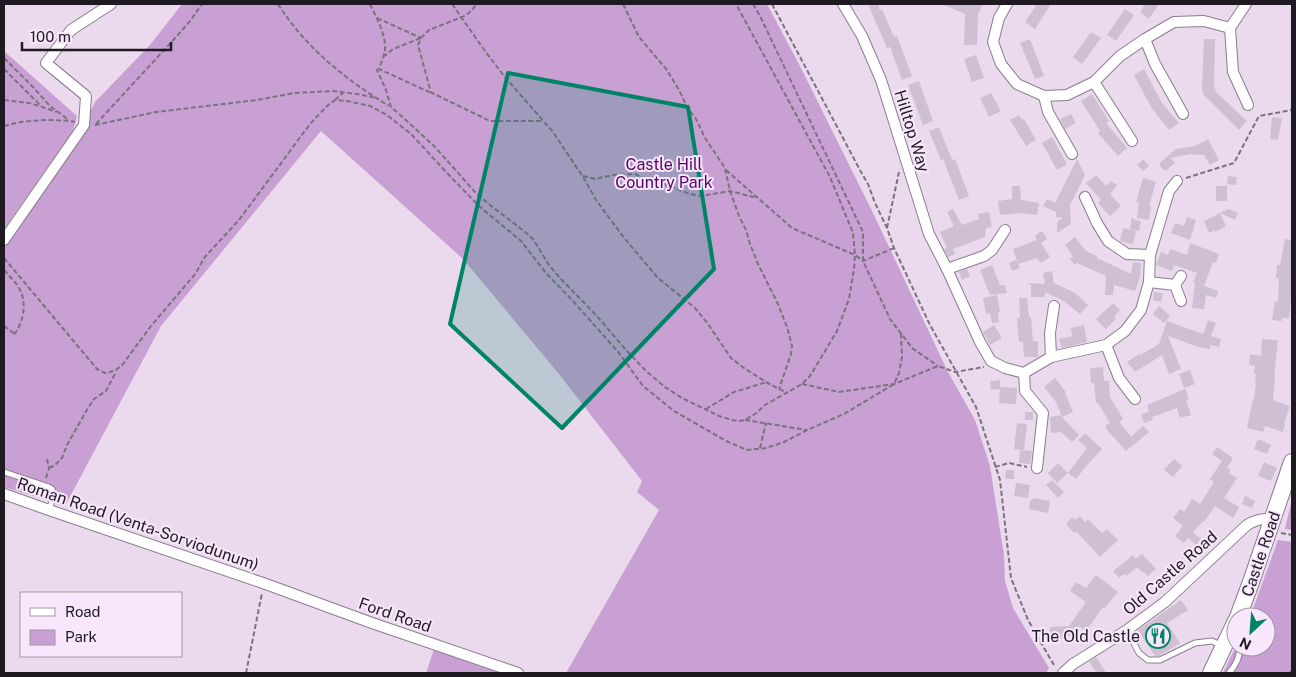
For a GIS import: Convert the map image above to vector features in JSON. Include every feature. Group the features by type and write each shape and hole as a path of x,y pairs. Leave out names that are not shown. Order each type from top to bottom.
{"main road":[{"name":"Castle Road","path":"1243,607 1292,462"},
{"name":"Castle Road","path":"1211,673 1226,647"}],"street":[{"path":"4,240 84,124 86,96 46,63 71,30 111,4"},
{"name":"Hilltop Way","path":"844,4 862,36 882,80 929,234 980,342 991,361"},
{"path":"1007,4 999,18 993,42 1001,64 1017,84 1044,96 1067,95 1094,82 1120,56 1174,22 1204,21 1230,28"},
{"path":"1246,4 1230,28 1233,72 1248,105"},
{"path":"1145,39 1155,64 1183,114"},
{"path":"1094,82 1132,141"},
{"path":"1044,96 1048,112 1072,154"},
{"path":"991,361 1005,368 1024,373 1051,357 1106,345 1125,331 1141,310 1149,282 1150,255 1169,191 1177,181"},
{"path":"1085,197 1108,241 1127,254 1150,255"},
{"path":"946,269 984,256 992,250 1006,230"},
{"path":"1149,282 1178,281 1181,301"},
{"path":"1051,357 1050,333 1054,306"},
{"path":"1106,345 1119,378 1135,399"},
{"path":"1024,373 1025,391 1043,413 1037,468"},
{"name":"Roman Road (Venta-Sorviodunum)","path":"4,494 264,584"},
{"name":"Old Castle Road","path":"1059,670 1074,664 1127,630 1164,602 1248,525 1265,518 1273,519"},
{"name":"Ford Road","path":"264,584 518,673"}],"lane":[{"path":"4,472 49,487 54,492 49,510"},
{"path":"1127,630 1139,652 1148,660 1160,660 1195,643 1212,642 1226,636"},
{"path":"1229,673 1235,667 1238,657"}],"path":[{"path":"197,12 198,4"},
{"path":"96,125 177,36 202,4"},
{"path":"278,4 289,21 329,63 391,107 435,147 475,192 533,239 559,277 647,372 682,398 705,410 732,420 745,420 807,430"},
{"path":"370,4 384,43 385,51 378,70 391,107"},
{"path":"452,4 504,76 553,132 582,175 596,200 658,278 695,308 731,358 767,382 788,392"},
{"path":"429,92 430,89 418,45 421,38 429,30 462,17 477,4"},
{"path":"623,4 640,37 667,70 709,145 725,168 792,228 855,254 863,261 890,319 912,348 938,366 955,372 985,367 991,361"},
{"path":"736,4 830,177 853,233 855,254 849,299 837,331 810,376 802,384 745,420"},
{"path":"753,4 863,232 863,261"},
{"path":"772,4 868,184 894,248 930,325 976,407 1000,480 1011,578 1028,620 1059,670"},
{"path":"376,18 421,38"},
{"path":"383,58 393,48 421,38"},
{"path":"4,58 50,106 70,120 84,124 96,125 156,112 257,100 294,93 333,90 376,98"},
{"path":"4,69 42,107"},
{"path":"379,69 490,120 544,121"},
{"path":"49,468 62,458 88,408 94,400 106,391 116,370 123,364 151,326 196,273 204,258 239,220 310,124 344,92"},
{"path":"4,100 30,103 59,113"},
{"path":"335,100 370,106 387,115 411,134 479,206 521,241 546,273 618,353 643,386 674,411 726,441 747,450 766,448 784,442 844,414 894,384 938,366"},
{"path":"1177,181 1234,163 1259,116 1292,110"},
{"path":"4,126 26,121 70,120"},
{"path":"886,228 904,154"},
{"path":"725,168 730,191 750,244 788,328 792,346 791,354 779,389"},
{"path":"582,175 595,179 613,175 635,174 690,194 701,196 730,191 759,199"},
{"path":"863,261 894,248"},
{"path":"4,258 97,369 106,372 116,370"},
{"path":"4,270 19,288 22,298 22,319 14,335 4,326"},
{"path":"894,384 899,373 902,357 900,333"},
{"path":"705,410 734,392 767,382"},
{"path":"802,384 839,392 894,384"},
{"path":"760,448 766,424"},
{"path":"43,485 49,468 47,459"},
{"path":"995,467 1009,463 1037,468"},
{"path":"246,673 264,584"}],"highlighted area":[{"path":"508,73 688,107 714,269 562,428 450,324"}],"green space":[{"name":"Castle Hill Country Park","path":"182,4 767,4 873,213 948,372 975,420 990,466 1004,555 1005,581 1013,608 1049,668 1046,673 566,673 659,510 637,492 642,481 559,374 463,259 321,131 161,326 65,506 4,487 4,245 84,130 95,102 150,45"},
{"path":"4,51 77,116 73,131 4,229"},
{"path":"1292,499 1292,530 1285,529"},
{"path":"1278,540 1292,542 1292,673 1223,673 1231,657 1276,657 1276,607 1254,607"},
{"path":"434,649 501,673 426,673"}],"building":[{"path":"868,4 878,4 880,10 882,9 894,37 897,36 912,76 902,80 890,47 887,48"},
{"path":"942,4 983,4 978,14 977,45 964,45 965,14"},
{"path":"1037,4 1051,4 1035,29 1025,22"},
{"path":"1145,4 1159,4 1149,19 1140,12"},
{"path":"1125,9 1134,15 1116,41 1107,35"},
{"path":"1091,32 1101,38 1082,64 1073,57"},
{"path":"1030,39 1044,76 1035,79 1020,43"},
{"path":"1204,39 1215,39 1214,85 1216,92 1247,121 1239,130 1204,95 1202,90"},
{"path":"976,55 984,78 972,82 964,59"},
{"path":"1144,69 1162,103 1179,123 1169,130 1151,107 1134,75"},
{"path":"919,81 933,121 923,125 908,85"},
{"path":"991,93 1001,111 989,117 980,98"},
{"path":"1092,94 1109,121 1106,123 1127,148 1118,156 1098,133 1100,131 1081,101"},
{"path":"1071,114 1076,123 1065,129 1060,119"},
{"path":"1019,115 1022,120 1024,119 1036,140 1026,146 1010,120"},
{"path":"1272,117 1282,118 1278,140 1270,139"},
{"path":"939,127 952,160 955,159 969,196 959,200 943,159 941,160 929,131"},
{"path":"1052,137 1067,164 1057,170 1042,143"},
{"path":"1208,139 1219,160 1210,165 1204,155 1190,154 1171,158 1175,163 1167,170 1160,166 1160,163 1176,149 1195,146"},
{"path":"1077,159 1085,175 1070,205 1071,224 1057,233 1057,222 1063,218 1056,217 1056,212 1043,206 1047,199 1055,203"},
{"path":"1143,159 1149,166 1143,171 1137,165"},
{"path":"1096,175 1106,186 1111,181 1117,185 1110,194 1121,206 1110,216 1098,203 1101,200 1086,183"},
{"path":"1228,176 1237,177 1236,185 1227,184"},
{"path":"1143,178 1156,182 1149,206 1151,207 1149,220 1137,218 1139,202 1136,202"},
{"path":"1012,186 1020,186 1021,200 1039,203 1037,215 1022,213 1000,215 998,201 1012,199"},
{"path":"1216,186 1227,186 1227,201 1216,201"},
{"path":"953,209 962,225 979,219 978,214 989,212 992,227 986,228 985,237 953,249 955,254 948,257 944,249 947,248 940,232 954,226 947,212"},
{"path":"1228,209 1238,213 1235,220 1220,213"},
{"path":"1220,213 1226,226 1209,233 1204,221"},
{"path":"1132,217 1135,220 1141,221 1139,231 1130,229"},
{"path":"1187,217 1196,220 1190,240 1171,233 1175,223 1184,226"},
{"path":"1123,228 1136,231 1133,244 1120,241"},
{"path":"1043,232 1047,239 1041,243 1050,257 1041,263 1037,258 1018,264 1013,249 1037,240 1035,236"},
{"path":"1075,237 1086,251 1131,274 1133,262 1141,263 1140,277 1135,291 1114,285 1113,295 1105,295 1106,276 1077,263 1075,265 1070,259 1073,256 1065,245"},
{"path":"1285,239 1292,240 1292,298 1289,318 1282,318 1282,321 1272,320 1275,301 1278,302 1279,278 1276,278 1277,265 1280,265"},
{"path":"1190,243 1219,254 1216,263 1213,262 1204,286 1218,291 1216,298 1206,295 1204,309 1192,308 1195,283 1193,282 1197,273 1174,265 1172,271 1156,265 1161,252 1168,255 1170,249 1187,255"},
{"path":"1016,260 1020,268 1012,271 1009,263"},
{"path":"992,265 1000,285 1005,285 1007,293 990,295 980,270"},
{"path":"967,269 970,276 962,280 959,272"},
{"path":"1052,271 1054,283 1075,293 1088,305 1080,314 1065,302 1045,292 1045,297 1031,297 1031,285 1027,283 1045,284 1043,273"},
{"path":"1154,292 1163,293 1161,302 1153,300"},
{"path":"997,295 1000,312 998,312 999,322 992,323 990,313 986,314 983,298"},
{"path":"1019,298 1027,298 1033,341 1038,341 1038,357 1024,357 1023,341 1019,342 1017,318 1020,318"},
{"path":"1113,303 1120,310 1114,317 1116,319 1106,329 1096,319"},
{"path":"1159,306 1170,316 1164,323 1153,314"},
{"path":"1208,320 1216,323 1211,336 1221,339 1219,347 1210,345 1210,349 1198,347 1168,336 1181,369 1169,374 1162,355 1135,372 1127,362 1159,344 1167,321 1203,334"},
{"path":"994,325 1002,338 990,345 983,332"},
{"path":"1084,325 1087,342 1062,348 1059,339 1072,336 1071,328"},
{"path":"1262,339 1278,340 1273,400 1290,406 1283,432 1265,426 1263,432 1247,428 1256,383 1255,366 1249,365 1250,354 1261,356"},
{"path":"1103,367 1104,381 1109,381 1110,397 1123,419 1119,422 1131,437 1143,426 1149,432 1126,451 1105,426 1110,423 1098,403 1096,403 1094,383 1091,383 1090,368"},
{"path":"1190,370 1195,384 1184,388 1179,374"},
{"path":"1055,378 1066,392 1073,412 1062,417 1056,402 1044,387"},
{"path":"1000,380 1000,387 1017,388 1016,404 999,403 1000,389 991,390 990,381"},
{"path":"1185,389 1189,399 1186,400 1191,415 1180,418 1177,408 1152,417 1153,420 1144,423 1141,415 1149,411 1147,405"},
{"path":"1025,412 1033,412 1033,420 1025,420"},
{"path":"1060,415 1079,435 1072,442 1061,432 1051,433 1050,417"},
{"path":"1017,423 1027,424 1024,450 1014,449"},
{"path":"1085,433 1102,449 1076,479 1068,473 1087,448 1078,440"},
{"path":"1258,439 1271,445 1267,454 1254,449"},
{"path":"1217,447 1233,458 1227,468 1231,470 1229,473 1237,478 1224,498 1239,507 1233,518 1215,506 1204,522 1193,532 1201,539 1196,545 1188,538 1184,543 1175,536 1183,526 1173,518 1180,509 1184,512 1192,499 1200,504 1214,482 1210,479 1222,461 1212,454"},
{"path":"1020,450 1032,451 1030,464 1019,463"},
{"path":"1174,459 1182,466 1173,477 1164,470"},
{"path":"1264,462 1277,468 1271,481 1258,476"},
{"path":"1058,463 1068,473 1057,483 1048,473"},
{"path":"1006,470 1014,470 1014,479 1005,479"},
{"path":"1052,480 1064,492 1058,498 1046,485"},
{"path":"1016,483 1030,485 1028,498 1014,496"},
{"path":"1245,496 1255,501 1252,508 1242,504"},
{"path":"1034,498 1050,501 1048,513 1029,509 1030,501"},
{"path":"1080,516 1085,522 1088,519 1102,533 1107,529 1118,540 1100,557 1076,531 1074,533 1066,524 1072,517 1075,520"},
{"path":"1142,554 1156,569 1148,576 1137,567 1126,576 1124,574 1119,578 1113,571 1133,555 1136,559"},
{"path":"1096,575 1118,592 1105,608 1103,607 1086,631 1079,626 1079,636 1065,636 1065,639 1050,639 1050,627 1069,626 1086,602 1070,591 1076,582 1086,588"},
{"name":"The Old Castle","path":"1181,600 1188,610 1167,623 1180,643 1159,656 1155,656 1138,630"},
{"path":"1096,657 1106,673 1097,673 1089,662"}],"place":[{"name":"The Old Castle","path":"1158,636"}]}
